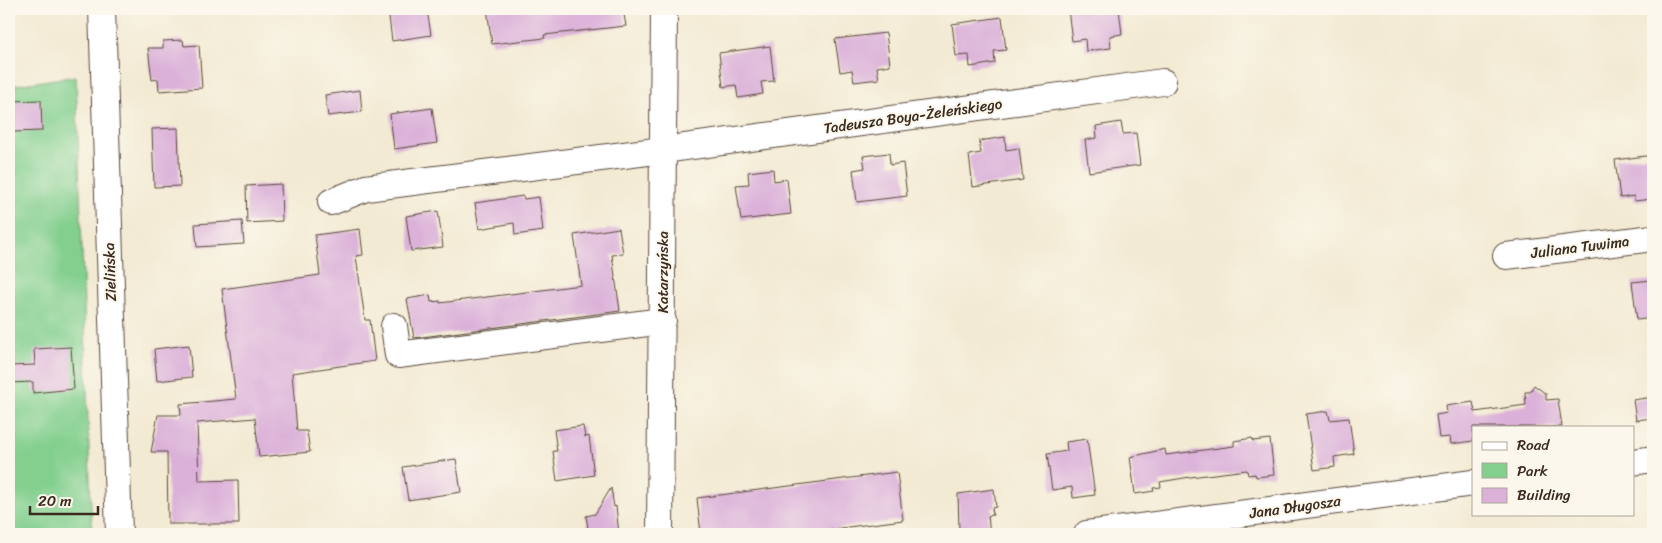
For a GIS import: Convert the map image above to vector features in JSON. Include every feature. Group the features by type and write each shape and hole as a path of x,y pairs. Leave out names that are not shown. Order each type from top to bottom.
{"street":[{"name":"Zielińska","path":"102,9 119,534"},
{"name":"Katarzyńska","path":"660,534 664,9"},
{"name":"Tadeusza Boya-Żeleńskiego","path":"331,202 366,188 1163,82"},
{"name":"Juliana Tuwima","path":"1506,256 1653,238"},
{"path":"394,326 398,355 663,321"},
{"path":"1634,462 1653,459"},
{"name":"Jana Długosza","path":"1087,534 1472,483"}],"green space":[{"path":"76,76 92,534 9,534 9,86"}],"building":[{"path":"388,9 427,9 431,35 392,41"},
{"path":"487,9 623,9 626,26 544,35 545,38 492,44"},
{"path":"1068,9 1119,9 1122,34 1110,36 1111,48 1086,51 1085,39 1072,41"},
{"path":"1002,17 1006,50 994,51 995,63 970,67 969,55 956,56 952,24"},
{"path":"886,33 890,65 877,67 879,79 854,82 852,70 840,72 835,39"},
{"path":"183,40 184,46 199,45 202,88 159,91 158,79 152,80 148,48 163,48 163,41"},
{"path":"770,46 774,81 761,82 763,94 738,98 736,85 723,87 719,53"},
{"path":"360,90 362,112 328,116 325,95"},
{"path":"41,100 42,131 12,132 12,101"},
{"path":"432,108 437,143 394,149 390,114"},
{"path":"1121,122 1123,134 1136,133 1140,165 1089,172 1085,140 1097,138 1096,126"},
{"path":"178,128 180,186 154,187 152,129"},
{"path":"1005,137 1006,150 1019,148 1023,180 973,187 969,155 981,153 979,141"},
{"path":"889,153 890,165 903,163 907,196 857,202 853,170 865,168 863,156"},
{"path":"1653,155 1653,199 1634,201 1634,196 1620,198 1615,160"},
{"path":"773,169 774,181 787,179 791,214 741,220 736,185 749,184 748,172"},
{"path":"281,184 282,221 247,223 246,186"},
{"path":"523,196 524,199 539,197 543,231 515,235 514,223 479,229 475,203"},
{"path":"438,211 443,247 411,251 406,216"},
{"path":"242,221 244,244 197,247 195,224"},
{"path":"619,228 623,254 612,255 620,311 414,338 407,299 430,295 431,302 440,301 440,303 581,285 574,235"},
{"path":"360,229 363,255 356,256 365,320 370,320 375,361 292,373 297,431 307,431 310,452 259,457 255,418 197,423 199,481 238,480 239,524 168,524 167,452 151,452 158,415 181,415 180,404 236,399 222,289 320,275 315,235"},
{"path":"1653,280 1653,318 1637,320 1632,282"},
{"path":"189,345 192,377 157,381 154,349"},
{"path":"71,347 74,389 33,393 33,382 9,383 9,366 35,365 34,349"},
{"path":"1534,385 1546,394 1546,400 1558,399 1562,426 1472,426 1472,441 1451,444 1450,437 1439,438 1436,415 1447,413 1446,406 1473,402 1475,412 1526,405 1525,392 1530,392"},
{"path":"1653,397 1653,418 1636,420 1633,400"},
{"path":"1328,411 1330,420 1349,418 1354,454 1334,457 1335,467 1314,470 1306,414"},
{"path":"583,426 585,437 589,436 594,475 557,481 553,451 557,451 554,430"},
{"path":"1252,438 1253,441 1270,439 1274,475 1256,477 1255,474 1248,475 1247,470 1190,477 1160,482 1161,487 1153,488 1154,491 1135,494 1130,457 1165,449 1166,455 1234,446 1234,441"},
{"path":"1087,439 1095,495 1073,498 1072,487 1052,490 1047,454 1067,451 1066,442"},
{"path":"456,459 461,492 408,500 403,467"},
{"path":"897,472 903,520 793,534 739,534 738,531 701,534 697,498"},
{"path":"611,488 614,507 616,506 619,534 589,534 586,516 595,514"},
{"path":"994,489 996,507 992,508 993,515 988,516 990,534 965,534 964,529 959,529 958,494"}]}
